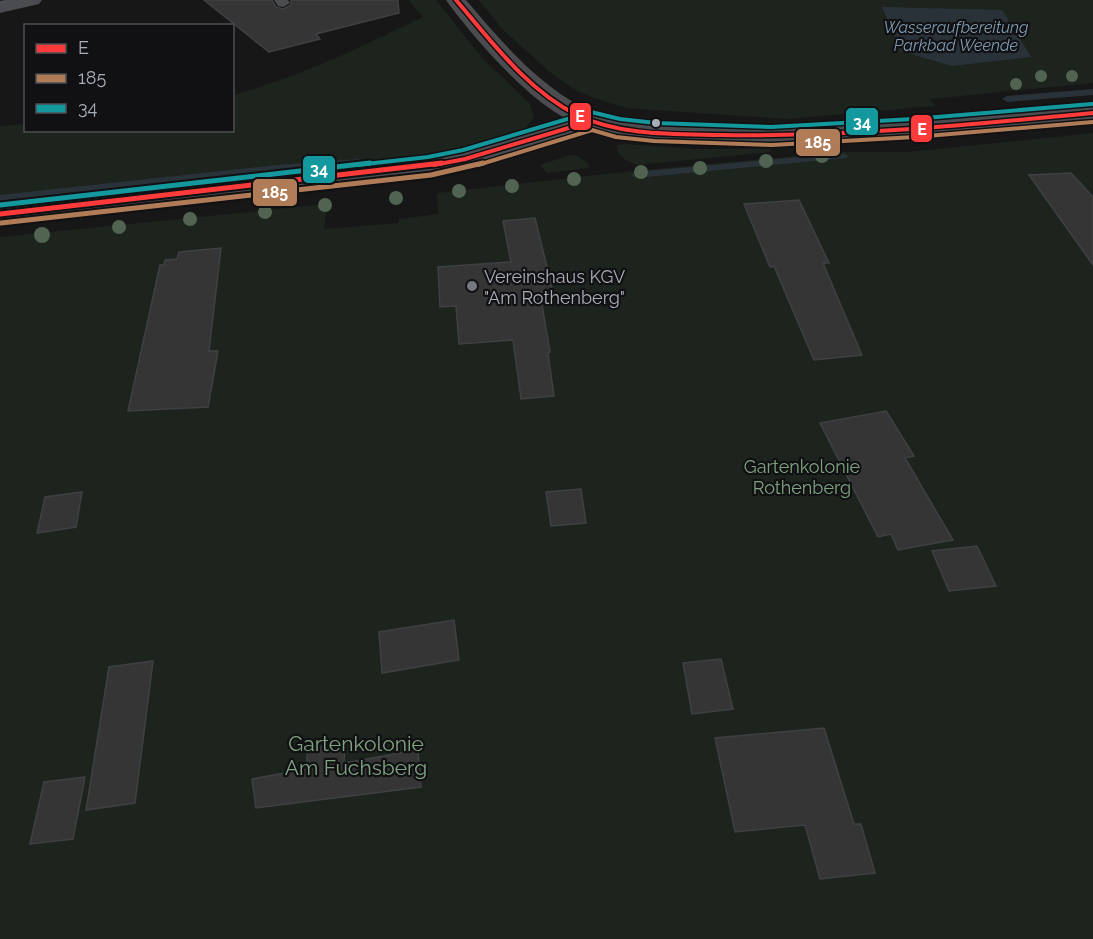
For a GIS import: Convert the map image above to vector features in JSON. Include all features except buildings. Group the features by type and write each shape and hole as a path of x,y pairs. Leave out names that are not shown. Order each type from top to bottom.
{"street":[{"path":"0,7 32,0"},
{"path":"456,0 529,81 570,111 592,121 618,128 655,132 771,136 914,128 1093,113"},
{"path":"0,214 429,166 465,159 592,121"}],"green space":[{"path":"408,0 436,0 483,59 530,104 534,117 523,132 428,157 0,201 0,126 24,124 24,132 234,132 234,95 306,70 423,17"},
{"path":"479,0 1093,0 1093,83 930,99 935,106 787,119 627,108 574,89 552,74 502,29"},
{"name":"Gartenkolonie Rothenberg","path":"1093,133 1093,939 0,939 0,237 327,204 324,229 398,223 399,219 438,214 437,193 623,172 839,152 908,152"},
{"path":"617,145 694,149 770,149 771,152 637,165 623,158 619,153"},
{"path":"576,155 589,164 589,168 547,173 540,165"}],"water":[{"name":"Wasseraufbereitung Parkbad Weende","path":"882,7 1002,10 1031,57 952,66 901,51"}],"waterway":[{"path":"1007,99 1093,92"},
{"path":"636,175 843,156"},
{"path":"0,198 278,168 358,162"}],"transit line":[{"name":"E","path":"456,0 511,64 542,92 559,105 592,122 624,130 707,135 804,135 949,127 1093,113"},
{"name":"34","path":"0,205 428,157 463,150 591,112 620,119 656,123 771,127 913,119 1092,104"},
{"name":"E","path":"0,214 429,166 465,159 592,121"},
{"name":"185","path":"1,223 431,175 468,168 592,130 616,137 654,141 772,145 915,137 1093,122"}],"place":[{"name":"Vereinshaus KGV \"Am Rothenberg\"","path":"472,286"}],"park label":[{"name":"Gartenkolonie Am Fuchsberg","path":"356,755"}]}
